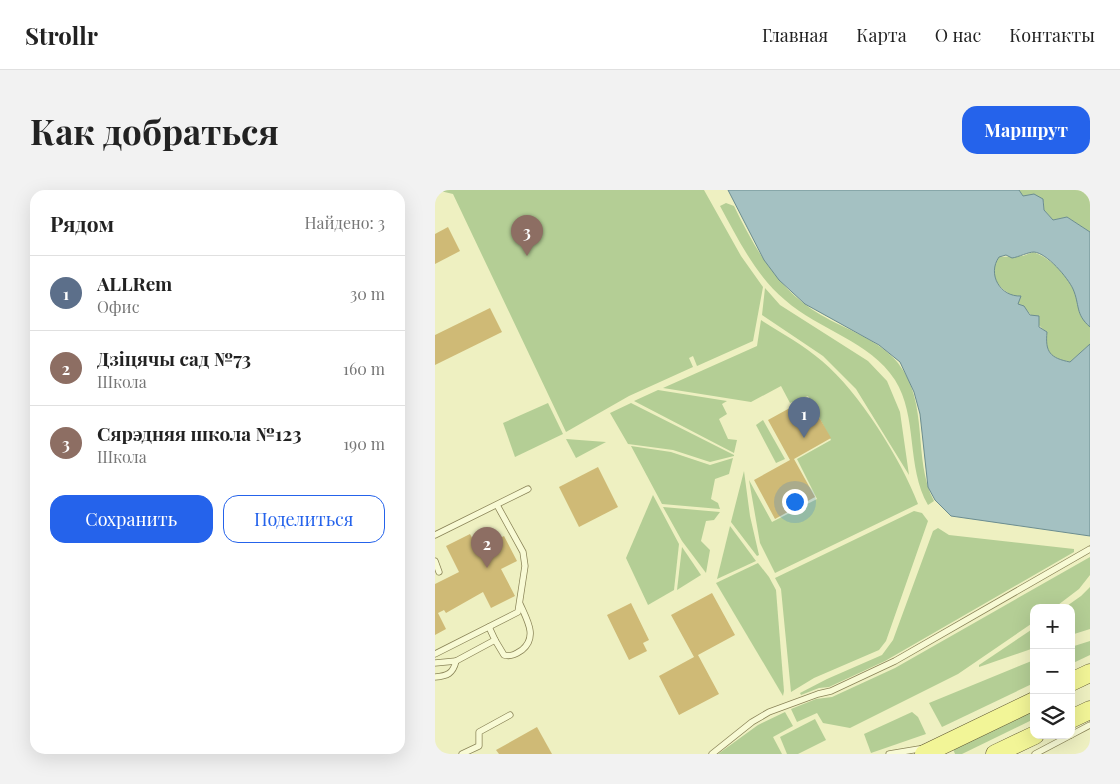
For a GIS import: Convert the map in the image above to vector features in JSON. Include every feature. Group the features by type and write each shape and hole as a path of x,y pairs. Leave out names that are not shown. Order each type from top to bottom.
{"main road":[{"path":"1075,680 1090,673"},
{"path":"931,751 1030,703"},
{"path":"1075,716 1090,710"},
{"path":"995,754 1030,737"}],"lane":[{"path":"435,535 528,489"},
{"path":"435,654 518,612 521,604 525,566 523,552 497,505"},
{"path":"712,754 760,717 810,696 831,691 895,661 1090,549"},
{"path":"435,560 439,572"},
{"path":"489,627 504,655 517,654 527,645 531,638 531,628 521,604"},
{"path":"435,664 456,661 495,640"},
{"path":"435,677 447,676 454,670 456,661"},
{"path":"482,754 479,746 479,732 510,716"},
{"path":"1075,733 1090,726"},
{"path":"1035,754 1063,739"},
{"path":"462,754 479,746"},
{"path":"889,754 917,748 931,751"}],"green space":[{"path":"436,190 704,190 741,256 763,287 753,341 697,366 693,356 689,358 693,367 629,396 566,432 453,194"},
{"path":"1019,190 1090,190 1090,232 1067,217 1053,220 1044,210 1044,202 1023,196"},
{"path":"726,203 734,206 759,253 780,281 792,293 821,315 872,341 891,355 898,363 908,379 914,396 918,413 927,485 934,501 928,505 921,490 907,409 895,380 872,355 798,310 765,280 748,256 720,206"},
{"path":"1033,252 1051,262 1066,277 1073,288 1080,313 1090,327 1090,344 1070,362 1053,356 1050,353 1047,345 1047,332 996,281 994,267 999,257 1023,256"},
{"path":"765,288 780,305 868,361 887,381 900,412 909,475 856,389 823,356 762,315"},
{"path":"761,320 815,355 850,390 890,447 911,486 918,504 775,573 760,543 749,480 772,522 817,499 797,459 831,440 808,396 790,403 781,386 751,402 663,388 757,346"},
{"path":"658,390 727,401 722,404 727,414 719,419 728,439 737,440 734,453 634,401"},
{"path":"548,403 563,434 515,457 503,423"},
{"path":"631,403 734,456 710,462 673,450 628,444 610,413"},
{"path":"763,420 785,459 776,463 756,425"},
{"path":"566,439 606,442 576,458"},
{"path":"631,446 671,452 710,465 733,458 729,474 715,479 711,499 718,503 720,509 662,504"},
{"path":"744,471 750,516 759,555 757,556 731,522"},
{"path":"653,495 679,544 674,590 648,605 626,558"},
{"path":"663,507 720,512 714,520 706,521 701,541 710,550 706,573 682,541"},
{"path":"914,511 922,513 928,521 886,641 879,650 814,678 791,692 781,589 775,578"},
{"path":"730,526 756,561 717,579"},
{"path":"938,528 949,535 1074,549 1074,552 885,661 829,687 819,688 801,695 800,693 827,679 882,655 893,640 933,531"},
{"path":"682,547 701,575 677,590"},
{"path":"1090,557 1090,575 1079,589 1059,604 1030,604 1030,625 958,674 850,728 823,723 817,713 797,722 791,709 816,699 832,697 895,668"},
{"path":"758,563 776,590 783,696 716,583"},
{"path":"1090,587 1090,629 1075,634 1075,604 1070,604"},
{"path":"1030,631 1030,649 979,667 979,665"},
{"path":"1090,641 1090,655 1075,662 1075,646"},
{"path":"1030,662 1030,685 942,727 929,703"},
{"path":"785,712 793,726 773,737 782,754 718,754 758,725"},
{"path":"912,712 918,717 926,734 871,753 864,734"},
{"path":"1030,713 1030,721 962,754 955,754 953,749"},
{"path":"815,719 826,740 798,754 787,754 780,737"}],"water":[{"path":"728,190 1019,190 1023,196 1034,194 1043,199 1044,210 1053,220 1067,217 1090,232 1090,327 1082,318 1070,284 1051,261 1039,253 1034,252 1012,258 1006,255 999,257 994,270 995,277 1002,289 1007,293 1021,296 1018,304 1024,306 1030,315 1039,316 1039,327 1047,332 1048,349 1053,356 1070,362 1090,344 1090,536 951,516 935,500 928,487 920,414 914,392 900,362 879,345 805,304 779,280 764,260"}],"building":[{"path":"448,227 460,251 435,264 435,234"},
{"path":"490,308 502,332 435,365 435,335"},
{"path":"808,398 831,438 794,459 815,497 775,519 754,480 790,460 768,420"},
{"path":"598,467 618,507 579,527 559,487"},
{"path":"470,534 478,549 504,536 517,561 501,569 515,596 491,608 483,592 446,613 444,610 438,613 446,629 435,635 435,584 459,572 446,546"},
{"path":"712,593 735,635 698,655 719,694 679,715 659,676 694,657 671,615"},
{"path":"631,603 649,640 643,643 647,651 629,660 607,615"},
{"path":"537,727 552,754 499,754 496,750"}],"place":[{"name":"Сярэдняя школа №123","path":"527,256"},
{"name":"ALLRem","path":"804,438"},
{"name":"Дзіцячы сад №73","path":"487,568"}]}
